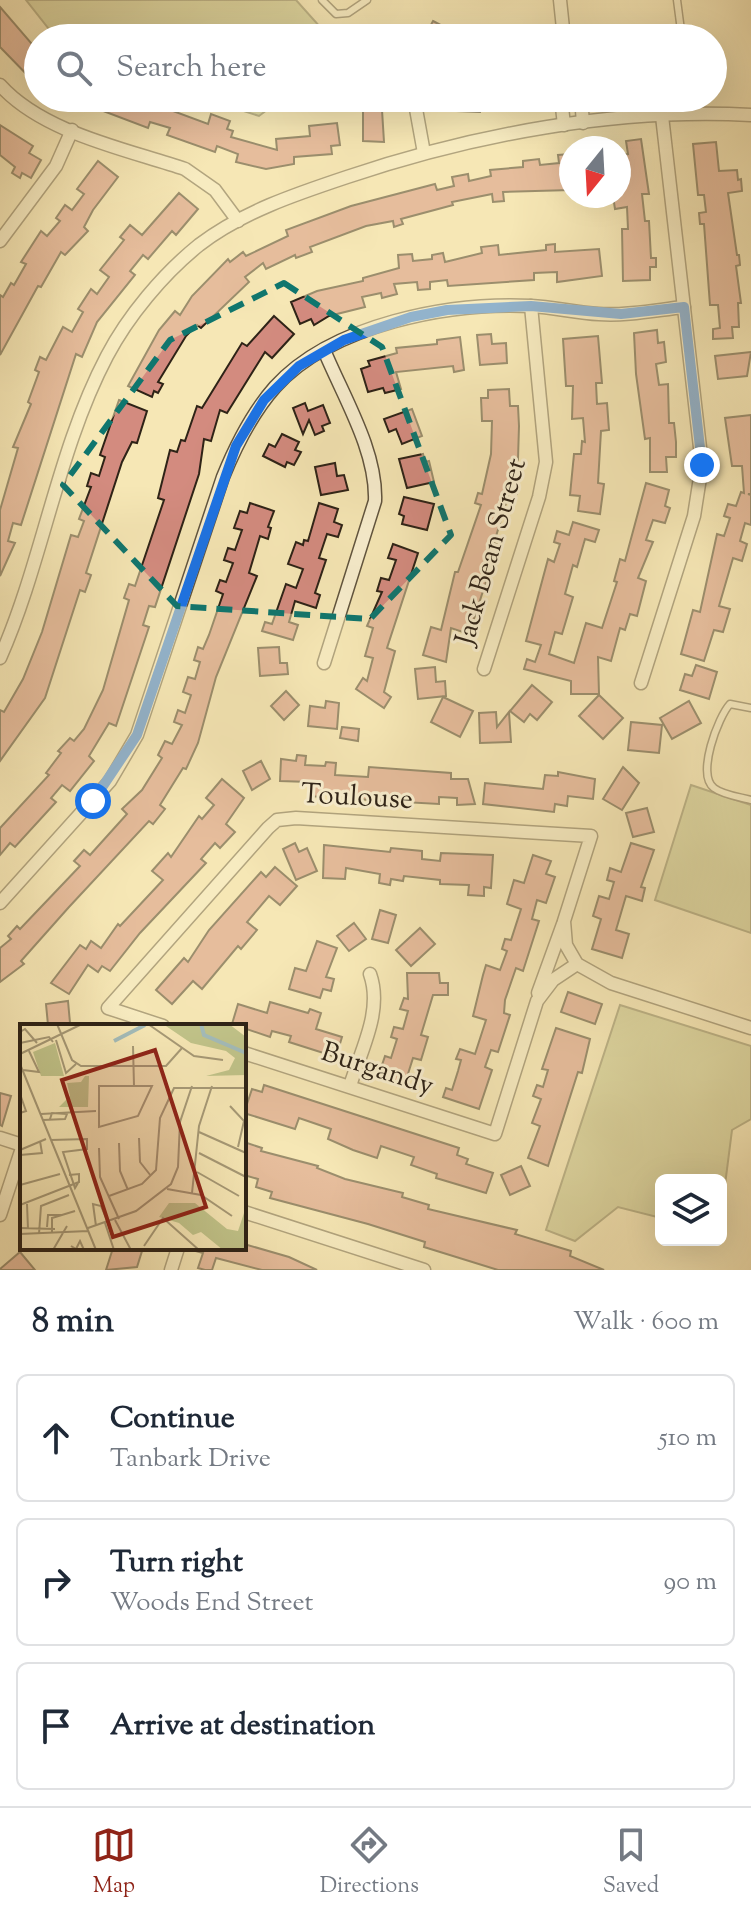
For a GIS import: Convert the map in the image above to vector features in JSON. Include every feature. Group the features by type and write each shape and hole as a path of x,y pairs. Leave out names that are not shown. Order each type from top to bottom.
{"street":[{"path":"560,0 563,24"},
{"path":"0,85 24,104"},
{"path":"34,112 43,119 72,130 185,169 215,190 238,221"},
{"path":"417,112 424,153"},
{"path":"563,112 564,125"},
{"path":"582,112 583,123"},
{"path":"0,658 78,423 108,354 128,323 173,269 200,245 238,221 297,193 424,153 564,125 692,114 750,117"},
{"path":"641,683 694,516 701,481 701,448 662,116"},
{"path":"0,241 56,166 72,130"},
{"path":"0,903 93,801 125,758 147,709 236,446 277,385 324,350 411,317 478,307 531,306 599,314 684,307"},
{"name":"Jack Bean Street","path":"484,669 539,497 546,462 531,306"},
{"path":"324,350 370,463 375,486 375,501 324,663"},
{"name":"Toulouse","path":"157,1024 108,1008 277,820 296,818 591,836 564,921"},
{"path":"564,921 566,945 577,964 611,983 751,1028"},
{"path":"537,1001 552,945 564,921"},
{"path":"537,1001 553,980 577,964"},
{"path":"350,1086 375,1007 376,993 370,974"},
{"name":"Burgandy","path":"246,1054 495,1134 537,1001"},
{"path":"0,1138 20,1145"},
{"path":"0,1215 20,1152"},
{"path":"246,1213 424,1270"},
{"path":"171,1270 177,1250"}],"lane":[{"path":"322,0 336,14 348,13 367,0"},
{"path":"677,0 680,24"},
{"path":"751,708 730,704 722,713 706,763 707,780 714,789 751,800"}],"highlighted area":[{"path":"284,283 382,347 451,535 370,619 177,606 63,485 170,340"}],"green space":[{"path":"26,0 296,0 317,24 45,24"},
{"path":"691,785 751,805 751,933 655,900"},
{"path":"620,1005 751,1046 751,1119 732,1130 726,1174 655,1174 655,1216 618,1207 575,1241 546,1230"}],"building":[{"path":"0,7 24,35 24,72 0,47"},
{"path":"106,112 176,112 208,124 211,114 230,121 227,129 233,131 231,137 277,150 276,139 310,136 309,126 337,123 340,145 331,146 332,154 294,157 294,164 266,169 236,162 238,154 217,146 215,152 167,135 170,128 150,122 148,128"},
{"path":"363,112 382,112 384,142 363,141"},
{"path":"0,125 33,146 29,153 41,160 31,178 22,173 20,178 12,173 15,167 0,155"},
{"path":"641,139 649,194 642,194 645,221 649,221 651,258 656,258 656,267 650,267 650,280 623,281 622,229 628,229 627,208 631,208 631,140"},
{"path":"716,142 719,171 737,170 738,180 741,179 742,191 728,193 739,255 740,265 736,266 741,303 738,303 739,327 732,327 733,338 713,339 713,329 720,328 718,305 710,305 704,224 700,224 699,213 706,212 704,195 698,195 693,144"},
{"path":"539,159 540,165 559,163 559,190 503,192 504,201 493,202 492,194 452,202 453,205 401,219 403,224 394,227 393,221 366,226 310,247 312,252 296,258 295,255 266,269 263,263 245,277 249,282 201,328 197,325 186,336 158,382 163,384 158,393 154,391 152,397 128,386 159,330 175,311 180,315 192,296 228,259 230,262 243,252 246,256 288,236 286,230 351,206 435,184 437,190 454,186 452,177 468,174 469,181 491,176 490,170 523,167 523,161"},
{"path":"98,161 118,177 93,210 84,227 88,231 65,255 61,252 41,287 38,286 0,355 0,295 3,297 11,283 14,285 26,264 21,262 41,231 47,236 60,221 56,218 65,205 72,210 84,194 77,189"},
{"path":"179,193 198,209 176,235 172,231 148,259 143,255 130,271 135,275 97,322 82,357 76,354 21,525 13,523 8,541 15,543 0,576 0,510 18,448 13,447 31,404 28,402 39,372 35,370 40,357 46,360 63,327 72,332 83,312 78,309 91,289 97,294 109,277 100,270 124,240 120,237 130,225 142,235"},
{"path":"555,244 555,252 599,249 602,276 557,282 557,272 534,273 534,280 448,286 447,280 430,282 430,289 418,290 417,282 394,284 397,294 382,298 381,293 362,297 365,307 329,316 314,325 311,319 300,324 291,302 317,291 363,281 363,278 399,268 398,255 412,254 413,261 432,259 432,255 443,253 445,262 482,253 481,247 498,245 499,255 546,250 546,245"},
{"path":"274,316 294,334 272,358 265,352 227,413 220,410 211,441 204,439 199,474 155,607 149,606 143,625 149,627 116,726 109,723 89,756 94,761 70,791 62,785 51,798 56,802 15,847 10,843 0,855 0,828 49,775 46,773 61,753 58,751 70,738 74,741 84,729 103,690 129,600 124,598 129,584 135,586 164,500 158,498 170,450 177,452 181,440 185,441 197,406 202,408 242,343 247,346"},
{"path":"657,330 658,343 664,342 666,362 656,364 659,385 668,384 669,423 674,423 676,442 676,457 666,457 667,472 650,472 650,438 645,439 636,374 634,333"},
{"path":"491,334 492,344 506,343 507,363 480,365 477,335"},
{"path":"598,336 602,383 596,383 597,404 607,403 609,430 601,431 598,483 604,484 600,514 578,511 580,496 570,495 574,454 581,454 582,441 585,442 583,418 572,419 573,386 566,386 563,339"},
{"path":"460,337 464,370 454,372 453,366 396,372 401,389 385,393 383,388 368,392 361,369 370,366 368,361 397,353 396,348 437,344 437,340"},
{"path":"751,352 747,376 718,379 715,356"},
{"path":"509,389 510,406 518,406 518,459 511,481 519,483 517,494 509,493 494,543 498,545 469,634 451,628 446,662 423,655 431,627 441,630 455,572 458,572 481,505 475,503 478,493 482,494 491,454 492,421 482,421 481,398 488,398 488,390"},
{"path":"119,400 147,411 137,443 132,442 122,462 86,573 91,575 85,592 80,590 45,698 0,761 0,710 4,712 23,679 42,632 71,535 78,537 84,521 79,519 91,487 87,486 91,473 99,476 105,457 100,455"},
{"path":"305,403 308,411 323,405 330,423 322,426 324,431 315,435 309,420 303,434 293,408"},
{"path":"412,409 422,436 402,444 396,429 389,432 384,419"},
{"path":"751,415 751,494 748,494 751,495 751,525 745,523 740,541 747,544 742,561 733,558 719,606 730,609 723,632 714,630 704,661 681,654 693,610 700,612 717,534 724,536 730,518 724,516 728,504 736,506 741,492 744,493 742,466 732,466 725,418"},
{"path":"282,434 299,442 295,450 301,452 294,465 287,462 285,467 263,456 269,444 275,447"},
{"path":"423,454 425,462 429,461 434,482 407,488 399,459"},
{"path":"335,463 337,476 344,475 348,490 321,495 315,467"},
{"path":"646,483 669,490 665,506 670,508 665,523 653,520 646,540 653,542 638,578 646,581 637,616 630,614 625,630 620,628 611,661 598,657 599,694 571,694 571,681 524,669 527,659 535,662 541,645 526,641 548,559 554,562 560,544 554,542 557,531 569,535 573,522 599,530 595,542 585,539 577,567 573,565 565,594 573,597 562,634 555,632 549,654 574,663 586,623 602,628 617,582 614,581 620,559 625,561"},
{"path":"404,497 434,504 427,530 402,524 404,516 399,514"},
{"path":"250,503 274,511 268,527 271,528 268,539 260,536 249,573 257,576 216,677 198,743 186,769 183,768 160,805 165,809 153,824 149,821 21,961 24,964 0,982 0,948 11,939 8,936 17,926 20,929 80,866 74,861 84,850 90,855 127,814 122,809 142,790 162,758 158,755 165,741 172,744 182,725 174,722 178,710 185,713 191,695 183,692 188,677 195,679 200,662 194,660 198,647 203,649 223,594 216,591 220,580 226,582 233,563 224,560 228,548 235,550 242,530 234,528 240,511 247,513"},
{"path":"319,503 338,509 334,522 342,525 338,537 327,534 319,558 326,560 315,593 320,595 316,608 295,601 289,622 298,625 293,640 262,631 265,622 272,624 286,584 296,588 303,569 288,564 296,542 303,545 304,540 308,541"},
{"path":"393,544 418,553 387,648 395,651 384,692 391,697 384,708 356,689 363,678 367,681 373,658 365,656 373,628 367,626 382,592 377,591 381,578 389,580 396,560 388,558"},
{"path":"279,647 280,663 287,663 288,674 260,676 258,648"},
{"path":"696,665 717,672 709,699 680,690 685,674 692,676"},
{"path":"435,667 436,682 445,681 446,696 418,699 415,669"},
{"path":"532,685 552,702 537,720 530,714 524,722 510,711"},
{"path":"286,691 299,705 284,720 271,706"},
{"path":"599,695 623,718 603,739 579,716"},
{"path":"443,697 473,711 460,737 431,722"},
{"path":"326,701 339,703 337,729 308,726 310,706 325,708"},
{"path":"689,701 701,723 672,739 660,718"},
{"path":"496,712 497,727 509,712 511,742 480,743 479,713"},
{"path":"631,722 662,725 659,753 628,750"},
{"path":"342,727 359,729 358,741 340,738"},
{"path":"297,755 306,756 305,765 336,763 335,775 368,777 369,767 451,773 451,779 468,779 475,804 457,805 457,798 439,797 439,804 367,800 321,791 321,797 309,796 310,782 280,781 281,759 296,761"},
{"path":"261,761 270,779 252,790 243,771"},
{"path":"623,767 639,783 622,810 603,799"},
{"path":"558,772 595,779 593,799 568,796 567,806 555,804 554,812 483,804 485,783 543,789 545,775 558,776"},
{"path":"222,779 244,798 226,824 235,832 220,848 215,843 201,859 206,863 140,933 110,971 102,966 98,972 88,965 69,994 51,983 80,945 86,949 91,941 101,948 118,924 120,926 163,880 152,871 168,853 171,857 199,816 202,819 214,805 206,798"},
{"path":"647,808 654,832 633,837 626,813"},
{"path":"295,843 299,852 307,848 317,871 296,880 283,849"},
{"path":"631,843 654,850 641,887 645,888 642,901 626,896 616,930 629,934 622,958 592,949 601,919 593,916 599,896 609,899 614,882 607,880 610,868 621,872"},
{"path":"324,845 390,852 391,848 422,851 422,859 440,861 441,853 493,855 491,888 484,887 484,896 468,895 469,885 440,884 440,880 404,876 403,881 391,879 390,885 379,883 380,874 346,868 345,879 323,878"},
{"path":"533,855 551,861 546,874 555,877 546,903 537,900 532,919 539,921 523,971 516,968 505,1000 504,1013 510,1015 498,1052 491,1050 485,1067 492,1070 479,1109 443,1097 446,1088 452,1090 461,1060 456,1059 460,1049 475,1054 486,1020 473,1016 483,975 486,965 500,970 507,951 502,949 505,939 511,940 521,909 507,904 514,880 524,883"},
{"path":"275,867 297,886 280,905 269,896 247,922 257,930 241,949 238,946 202,989 193,981 172,1004 156,990 184,958 188,962 209,930 261,872 266,877"},
{"path":"380,910 396,915 388,943 372,939"},
{"path":"354,923 366,939 349,951 337,936"},
{"path":"420,928 435,944 411,966 396,950"},
{"path":"317,941 337,948 326,977 334,979 331,991 323,989 320,998 289,989 295,968 306,971"},
{"path":"407,973 439,973 440,983 448,983 448,995 433,995 421,1035 428,1037 421,1060 413,1058 407,1077 402,1075 400,1083 381,1076 381,1068 385,1056 391,1058 397,1039 391,1037 394,1027 403,1029 408,1011 400,1009 404,998 408,999"},
{"path":"568,992 602,1004 595,1024 561,1012"},
{"path":"68,1001 70,1023 48,1024 46,1004"},
{"path":"270,1002 308,1013 310,1009 321,1013 316,1029 342,1037 336,1057 289,1042 291,1036 272,1031 270,1037 246,1029 246,1024 232,1024 238,1004 267,1013"},
{"path":"556,1028 590,1039 582,1073 578,1072 548,1166 528,1158 540,1126 532,1123 541,1099 533,1096 537,1085 543,1087 548,1070 542,1069"},
{"path":"264,1085 459,1148 457,1155 468,1159 466,1164 493,1173 486,1193 436,1178 437,1174 411,1165 414,1157 381,1146 377,1158 353,1150 328,1139 331,1129 299,1118 295,1129 246,1114 252,1089 262,1092"},
{"path":"0,1093 11,1096 2,1126 0,1125"},
{"path":"246,1143 262,1148 261,1151 318,1166 345,1179 403,1193 402,1197 429,1205 428,1209 517,1230 515,1234 571,1251 570,1256 604,1270 498,1270 424,1247 425,1242 368,1224 270,1198 272,1192 256,1187 258,1179 246,1176"},
{"path":"521,1166 530,1186 510,1195 501,1175"},
{"path":"246,1245 289,1257 317,1270 262,1270 216,1258 212,1270 205,1270 198,1268 203,1253 192,1250 246,1250"},
{"path":"112,1250 142,1251 137,1267 106,1270"},
{"path":"20,1252 35,1270 0,1270 0,1269"}],"route":[{"path":"93,801 110,781 137,735 236,446 264,400 277,385 315,355 373,329 447,310 531,306 621,314 684,307 702,465"}]}
